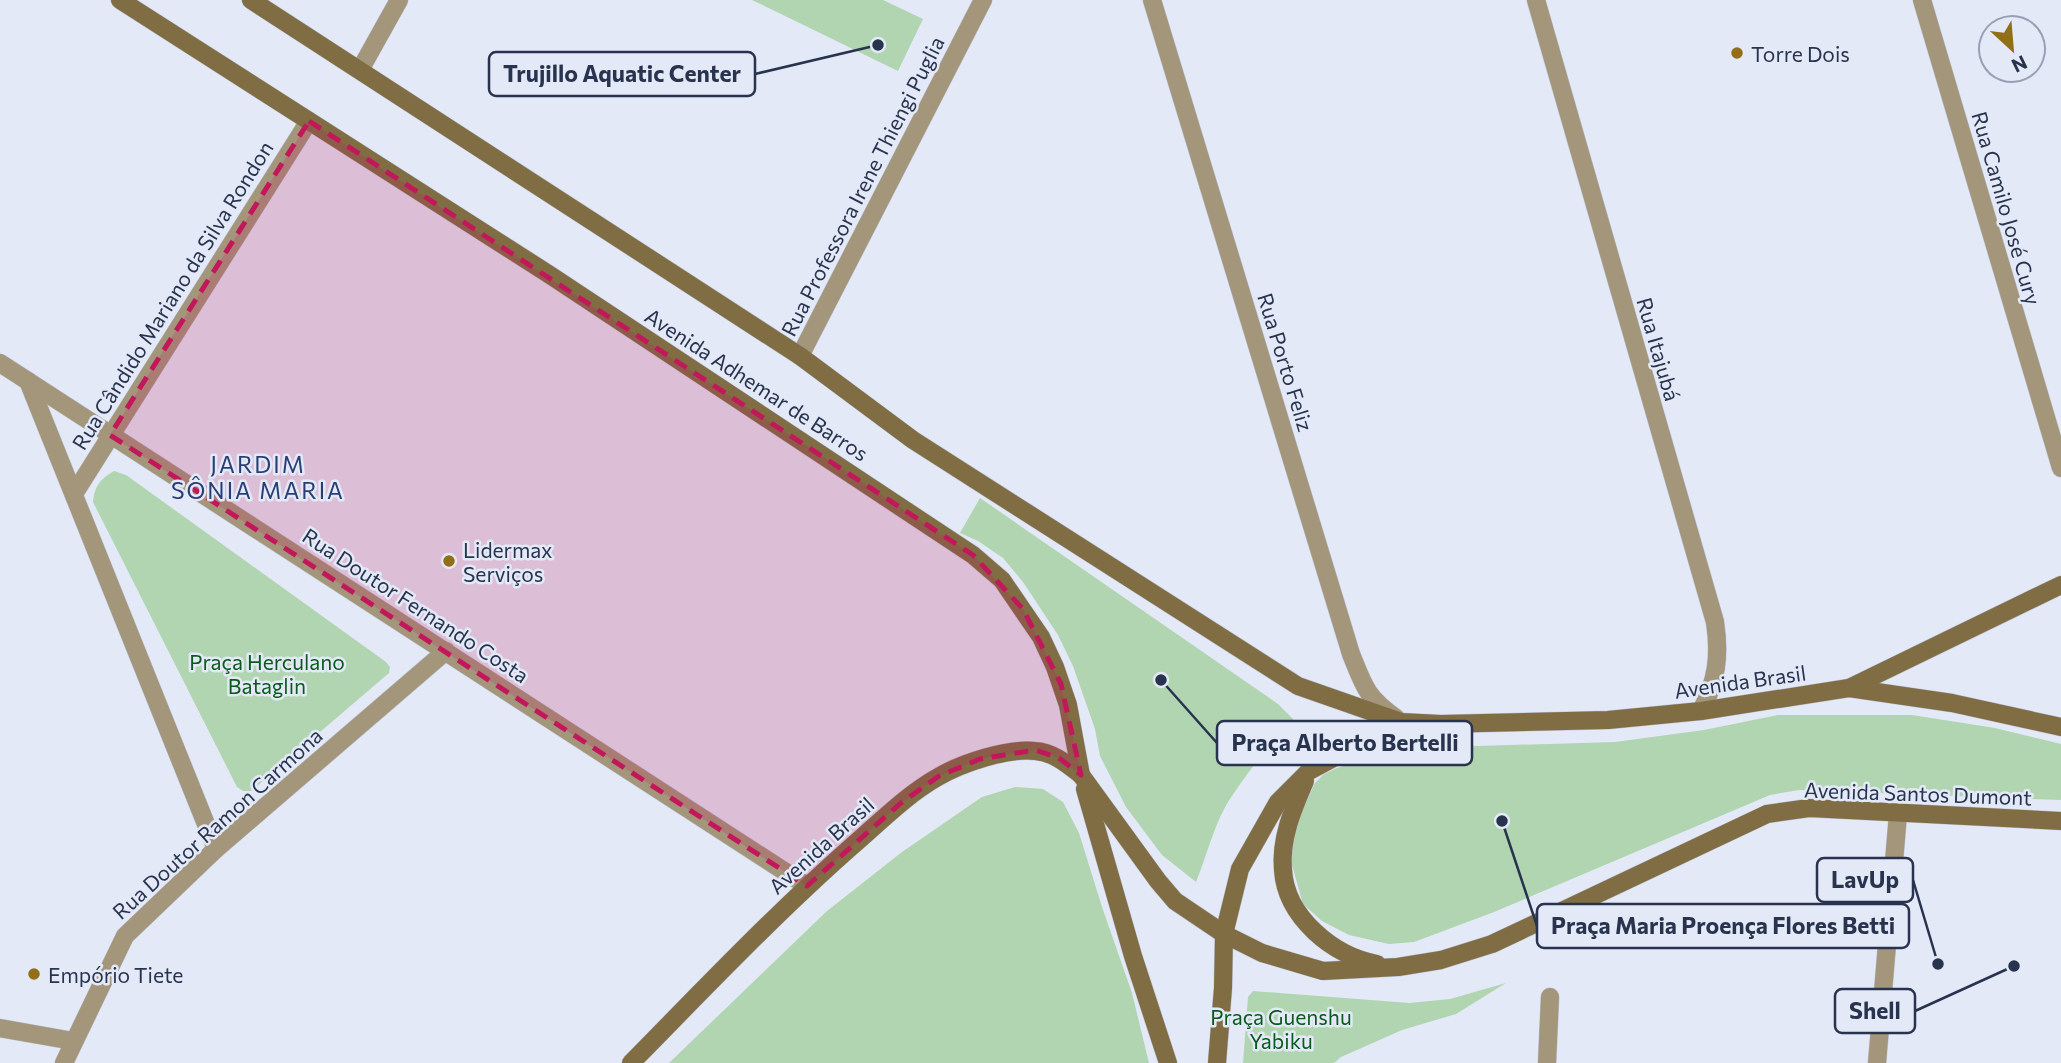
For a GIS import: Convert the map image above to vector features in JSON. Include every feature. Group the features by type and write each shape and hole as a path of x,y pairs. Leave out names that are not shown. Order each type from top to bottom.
{"main road":[{"name":"Avenida Adhemar de Barros","path":"120,0 561,282 973,555 1002,580 1045,647 1069,705 1081,775 1175,901 1224,934"},
{"name":"Avenida Adhemar de Barros","path":"251,0 800,356 913,440 1298,685 1401,722"},
{"name":"Avenida Brasil","path":"1401,722 1441,724 1608,720 1701,711 1849,688 2061,585"},
{"path":"1849,688 1952,703 2061,727"},
{"path":"1217,1063 1224,934 1240,869 1278,802 1309,771 1401,722"},
{"name":"Avenida Brasil","path":"631,1063 807,886 901,803 939,776 980,760 1035,750 1059,758 1081,775"},
{"path":"1309,771 1289,818 1283,871 1288,890 1299,913 1317,934 1343,951 1368,962 1398,967"},
{"path":"1081,775 1133,956 1168,1063"},
{"name":"Avenida Santos Dumont","path":"1224,934 1262,953 1324,971 1398,967 1441,960 1492,944 1767,814 1810,808 2061,821"}],"street":[{"path":"360,70 399,0"},
{"name":"Rua Professora Irene Thiengi Puglia","path":"800,356 983,0"},
{"name":"Rua Porto Feliz","path":"1152,0 1351,653 1364,688 1377,705 1401,722"},
{"name":"Rua Itajubá","path":"1535,0 1715,622 1718,656 1716,677 1701,711"},
{"name":"Rua Camilo José Cury","path":"1922,0 2061,468"},
{"name":"Rua Cândido Mariano da Silva Rondon","path":"74,495 309,121"},
{"name":"Rua Doutor Fernando Costa","path":"0,363 807,886"},
{"path":"28,381 216,849"},
{"name":"Rua Doutor Ramon Carmona","path":"64,1063 125,936 216,849 446,651"},
{"path":"1877,1063 1898,814"},
{"path":"1547,1063 1550,997"},
{"path":"0,1028 74,1041"}],"highlighted area":[{"path":"309,121 973,555 1023,609 1061,684 1081,775 1059,758 1035,750 980,759 939,776 901,803 807,886 110,435"}],"green space":[{"path":"752,0 883,0 923,19 898,71"},
{"name":"Praça Herculano Bataglin","path":"114,471 126,475 390,667 389,673 251,791 243,791 237,787 93,502 99,484"},
{"path":"980,498 1278,704 1293,719 1285,740 1261,757 1227,803 1196,882 1162,855 1126,807 1100,756 1095,729 1073,666 1058,635 1023,582 1003,558 978,541 960,533"},
{"path":"1778,715 1912,715 1995,728 2061,744 2061,800 1799,790 1770,795 1494,912 1414,942 1389,944 1349,935 1322,921 1303,904 1292,865 1292,841 1315,783 1324,774 1337,768 1420,743 1478,746 1615,742 1704,730"},
{"path":"1015,787 1043,789 1063,802 1079,833 1132,993 1149,1063 669,1063 827,911 902,852 982,797"},
{"name":"Praça Guenshu Yabiku","path":"1506,983 1456,1014 1402,1030 1341,1057 1334,1063 1243,1063 1248,997 1253,991 1409,1003 1450,999"}],"place":[{"name":"Trujillo Aquatic Center","path":"878,45"},
{"name":"Torre Dois","path":"1737,53"},
{"name":"Lidermax Serviços","path":"449,561"},
{"name":"Praça Alberto Bertelli","path":"1161,680"},
{"name":"Praça Maria Proença Flores Betti","path":"1502,821"},
{"name":"LavUp","path":"1938,964"},
{"name":"Shell","path":"2014,966"},
{"name":"Empório Tiete","path":"34,974"}],"district":[{"name":"JARDIM SÔNIA MARIA","path":"258,477"}]}
